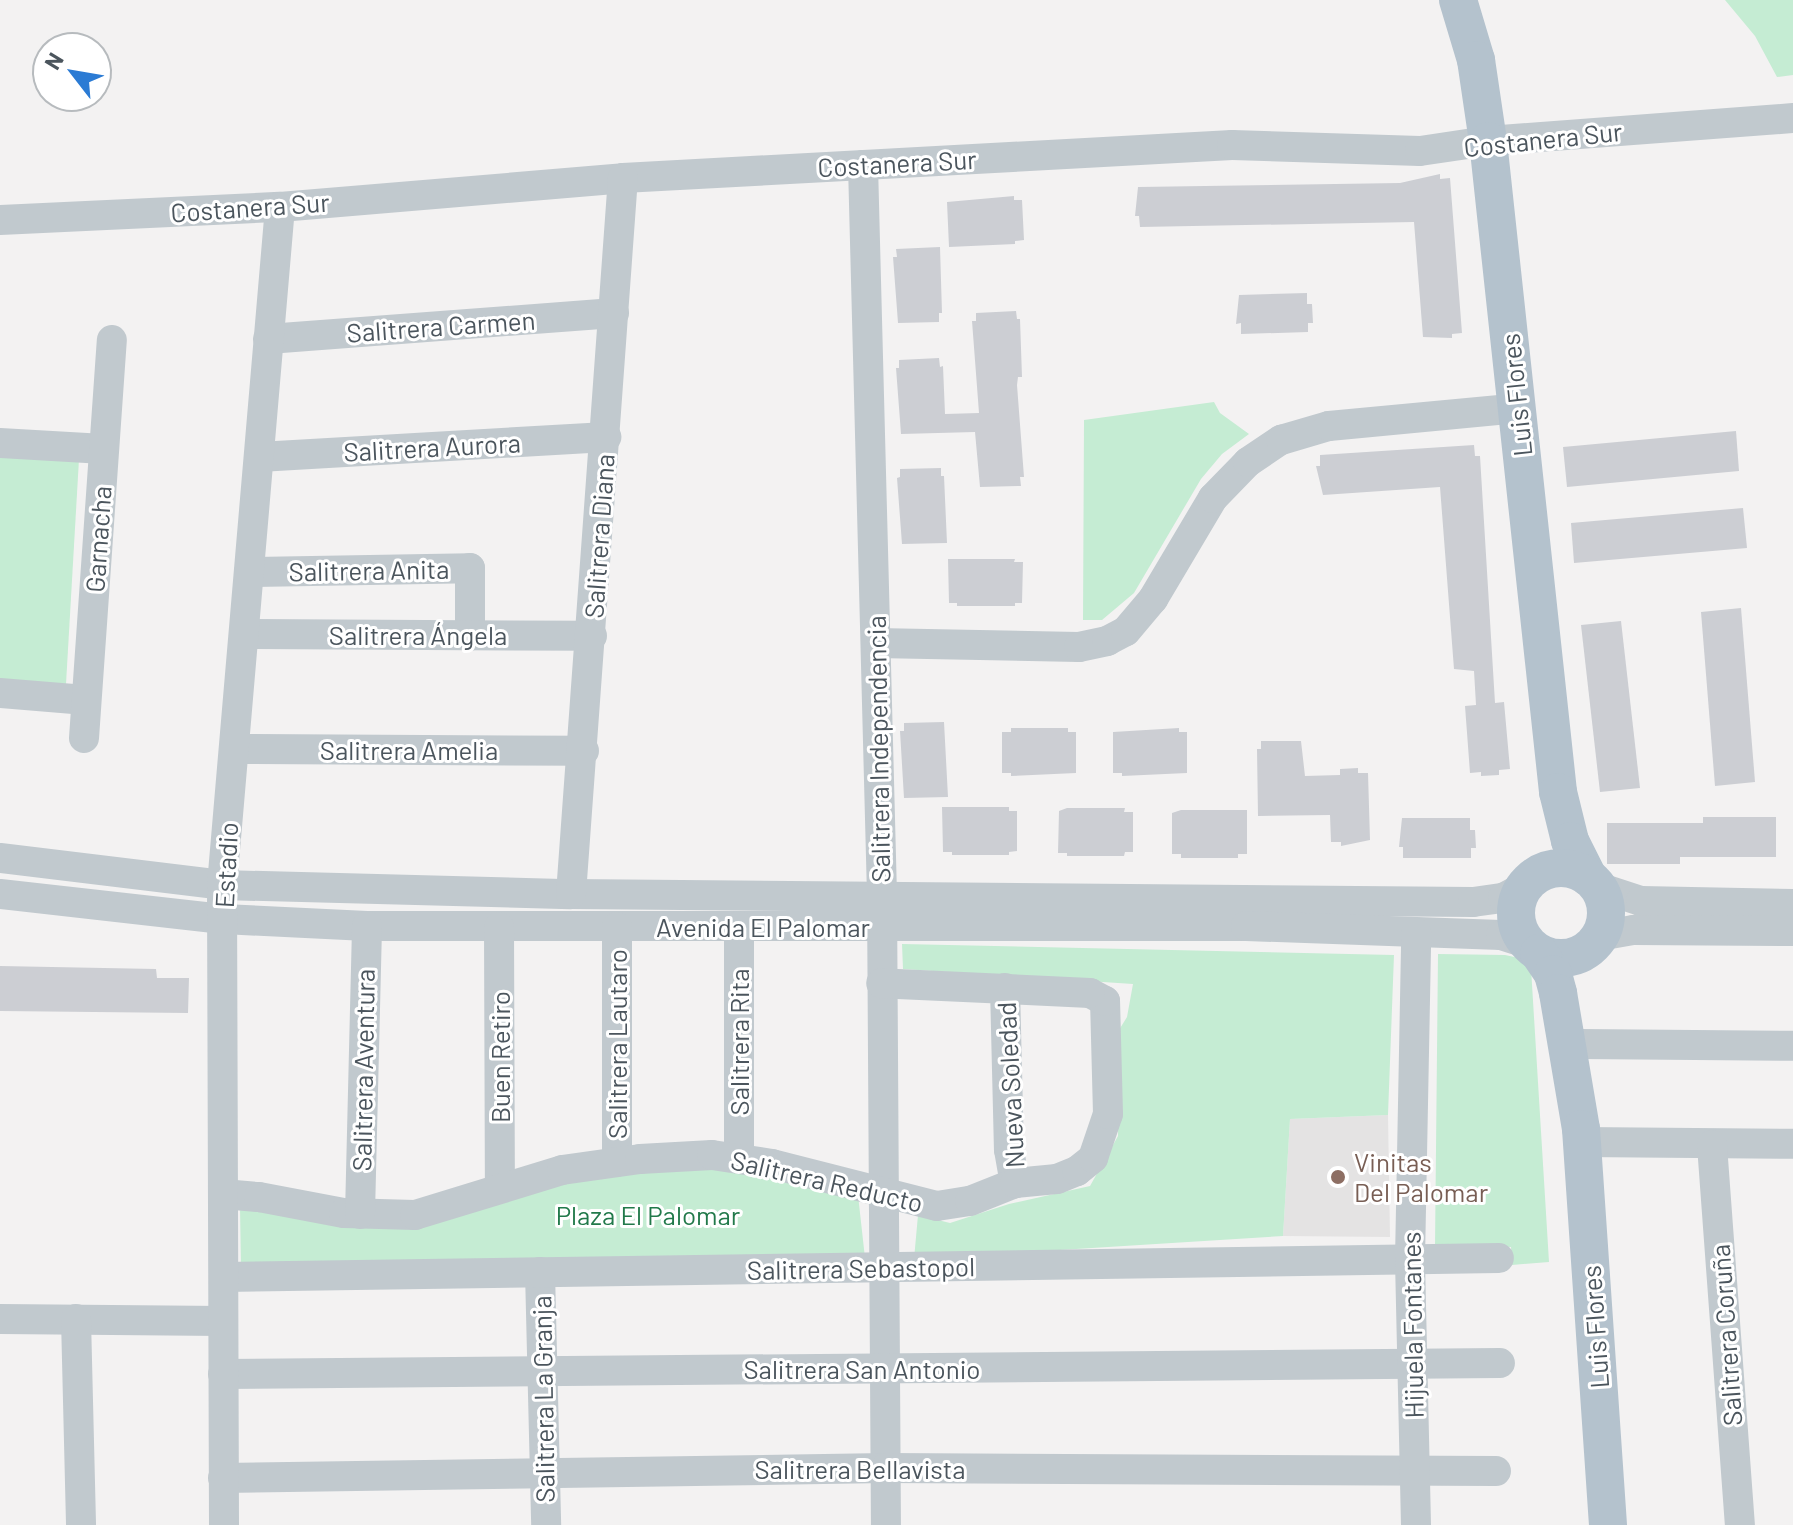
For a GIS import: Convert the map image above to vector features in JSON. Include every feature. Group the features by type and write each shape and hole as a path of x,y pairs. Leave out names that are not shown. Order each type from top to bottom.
{"main road":[{"name":"Luis Flores","path":"1458,0 1476,60 1488,141 1558,792 1570,841 1593,882"},
{"name":"Luis Flores","path":"1532,880 1555,843 1558,792"},
{"path":"1561,868 1593,882 1606,914 1594,942 1568,958 1532,948 1515,914 1532,880 1561,868"},
{"name":"Luis Flores","path":"1594,942 1583,966 1581,1136 1608,1525"},
{"name":"Luis Flores","path":"1532,948 1553,974 1558,993 1581,1136"}],"street":[{"name":"Costanera Sur","path":"0,220 280,207 623,178 1232,145 1420,151 1488,141 1793,118"},
{"name":"Salitrera Independencia","path":"863,165 882,896 886,1525"},
{"name":"Salitrera Diana","path":"571,894 584,751 623,178"},
{"name":"Estadio","path":"224,1525 222,885 280,207"},
{"name":"Salitrera Carmen","path":"268,339 614,313"},
{"name":"Garnacha","path":"84,738 112,340"},
{"path":"876,643 1079,647 1107,641 1126,631 1153,599 1213,498 1248,462 1281,440 1329,426 1518,408"},
{"name":"Salitrera Aurora","path":"259,457 606,437"},
{"path":"0,443 104,449"},
{"name":"Salitrera Anita","path":"249,572 470,568 470,636"},
{"name":"Salitrera Ángela","path":"244,634 592,636"},
{"path":"0,693 86,700"},
{"name":"Salitrera Amelia","path":"234,749 584,751"},
{"name":"Avenida El Palomar","path":"0,858 222,885 571,894 1473,902 1503,898 1532,880"},
{"path":"1593,882 1641,901 1793,904"},
{"name":"Avenida El Palomar","path":"0,894 223,919 367,926 1246,926 1501,935 1532,948"},
{"name":"Salitrera Aventura","path":"360,1214 367,926"},
{"name":"Salitrera Rita","path":"739,926 739,1157"},
{"name":"Buen Retiro","path":"499,927 500,1188"},
{"name":"Salitrera Lautaro","path":"617,927 617,1162"},
{"path":"1594,942 1634,930 1793,931"},
{"name":"Hijuela Fontanes","path":"1416,933 1410,1260 1416,1525"},
{"name":"Salitrera Reducto","path":"223,1194 360,1214 415,1215 562,1170 617,1162 739,1157 937,1206 970,1201 1015,1183 1057,1179 1077,1171 1093,1158 1108,1114 1105,1001 1090,993 881,983"},
{"name":"Nueva Soledad","path":"1005,988 1009,1150 1015,1183"},
{"path":"1580,1044 1793,1046"},
{"path":"1581,1136 1712,1145 1793,1144"},
{"name":"Salitrera Coruña","path":"1712,1145 1740,1525"},
{"name":"Salitrera Sebastopol","path":"224,1277 1499,1258"},
{"name":"Salitrera La Granja","path":"540,1272 546,1525"},
{"path":"0,1319 223,1321"},
{"path":"76,1319 81,1525"},
{"name":"Salitrera San Antonio","path":"223,1374 885,1370 1411,1361 1500,1363"},
{"name":"Salitrera Bellavista","path":"223,1478 886,1468 1496,1471"}],"shaded area":[{"name":"Vinitas Del Palomar","path":"1388,1115 1390,1237 1283,1236 1290,1119"}],"green space":[{"path":"1725,0 1793,0 1793,75 1777,77 1755,36"},
{"path":"1214,402 1220,413 1249,434 1222,454 1201,479 1134,593 1102,620 1083,620 1084,420"},
{"path":"0,455 79,459 66,684 0,680"},
{"path":"902,944 1394,955 1388,1115 1290,1119 1283,1236 914,1259 918,1215 950,1223 1009,1204 1090,1186 1118,1136 1119,1030 1127,1017 1133,984 903,969"},
{"path":"1438,954 1505,955 1519,958 1531,968 1549,1262 1512,1265 1511,1247 1435,1246"},
{"name":"Plaza El Palomar","path":"647,1162 857,1186 866,1267 241,1269 240,1207 317,1219"}],"building":[{"path":"1440,174 1440,179 1450,178 1462,333 1452,334 1452,338 1423,337 1414,222 1140,227 1139,216 1135,216 1138,187 1400,183"},
{"path":"1014,196 1014,200 1022,200 1024,240 1015,241 1015,244 949,247 947,202"},
{"path":"940,247 942,313 939,313 939,322 898,323 893,257 897,257 896,249"},
{"path":"1307,293 1307,304 1312,304 1313,323 1308,323 1308,332 1241,334 1241,323 1236,324 1239,295"},
{"path":"1016,311 1017,319 1020,319 1022,377 1018,377 1017,385 1024,477 1020,477 1021,486 980,487 975,432 901,434 896,368 899,368 899,360 939,358 940,367 943,366 945,414 979,413 972,321 976,321 976,313"},
{"path":"1736,431 1739,471 1567,487 1563,447"},
{"path":"1474,445 1475,456 1480,456 1495,703 1504,702 1510,769 1499,770 1499,775 1481,776 1481,772 1470,773 1465,706 1476,705 1474,671 1454,669 1440,487 1323,495 1316,466 1320,466 1320,455"},
{"path":"941,468 947,543 902,544 897,478 900,477 900,469"},
{"path":"1743,508 1747,548 1574,563 1571,523"},
{"path":"948,559 1015,559 1014,562 1023,562 1022,603 1015,603 1015,606 957,606 957,603 949,603"},
{"path":"1741,608 1755,782 1715,786 1701,612"},
{"path":"1621,621 1640,788 1600,792 1581,625"},
{"path":"944,722 948,797 904,798 900,731 904,731 904,723"},
{"path":"1011,728 1068,728 1068,732 1076,732 1076,773 1011,776 1011,773 1002,773 1002,732 1011,732"},
{"path":"1179,728 1179,732 1187,732 1187,773 1122,776 1122,773 1113,773 1113,732"},
{"path":"1261,741 1301,741 1305,776 1340,775 1340,769 1358,768 1358,773 1368,773 1370,840 1341,846 1341,842 1331,842 1330,815 1258,816 1257,749 1261,749"},
{"path":"942,807 1009,807 1009,811 1017,811 1017,851 1009,852 1009,855 952,855 952,852 943,852"},
{"path":"1067,808 1125,808 1124,812 1133,812 1133,852 1125,852 1124,856 1067,856 1067,853 1058,853 1059,811"},
{"path":"1181,810 1247,810 1247,854 1238,854 1238,858 1181,858 1181,854 1172,854 1172,813"},
{"path":"1703,817 1776,817 1776,857 1680,857 1680,864 1607,864 1607,823 1703,823"},
{"path":"1402,818 1470,818 1470,830 1475,830 1476,848 1471,848 1471,858 1403,858 1403,847 1399,847"},
{"path":"0,966 156,969 157,978 189,978 188,1013 0,1011"}],"place":[{"name":"Vinitas Del Palomar","path":"1338,1177"}]}
